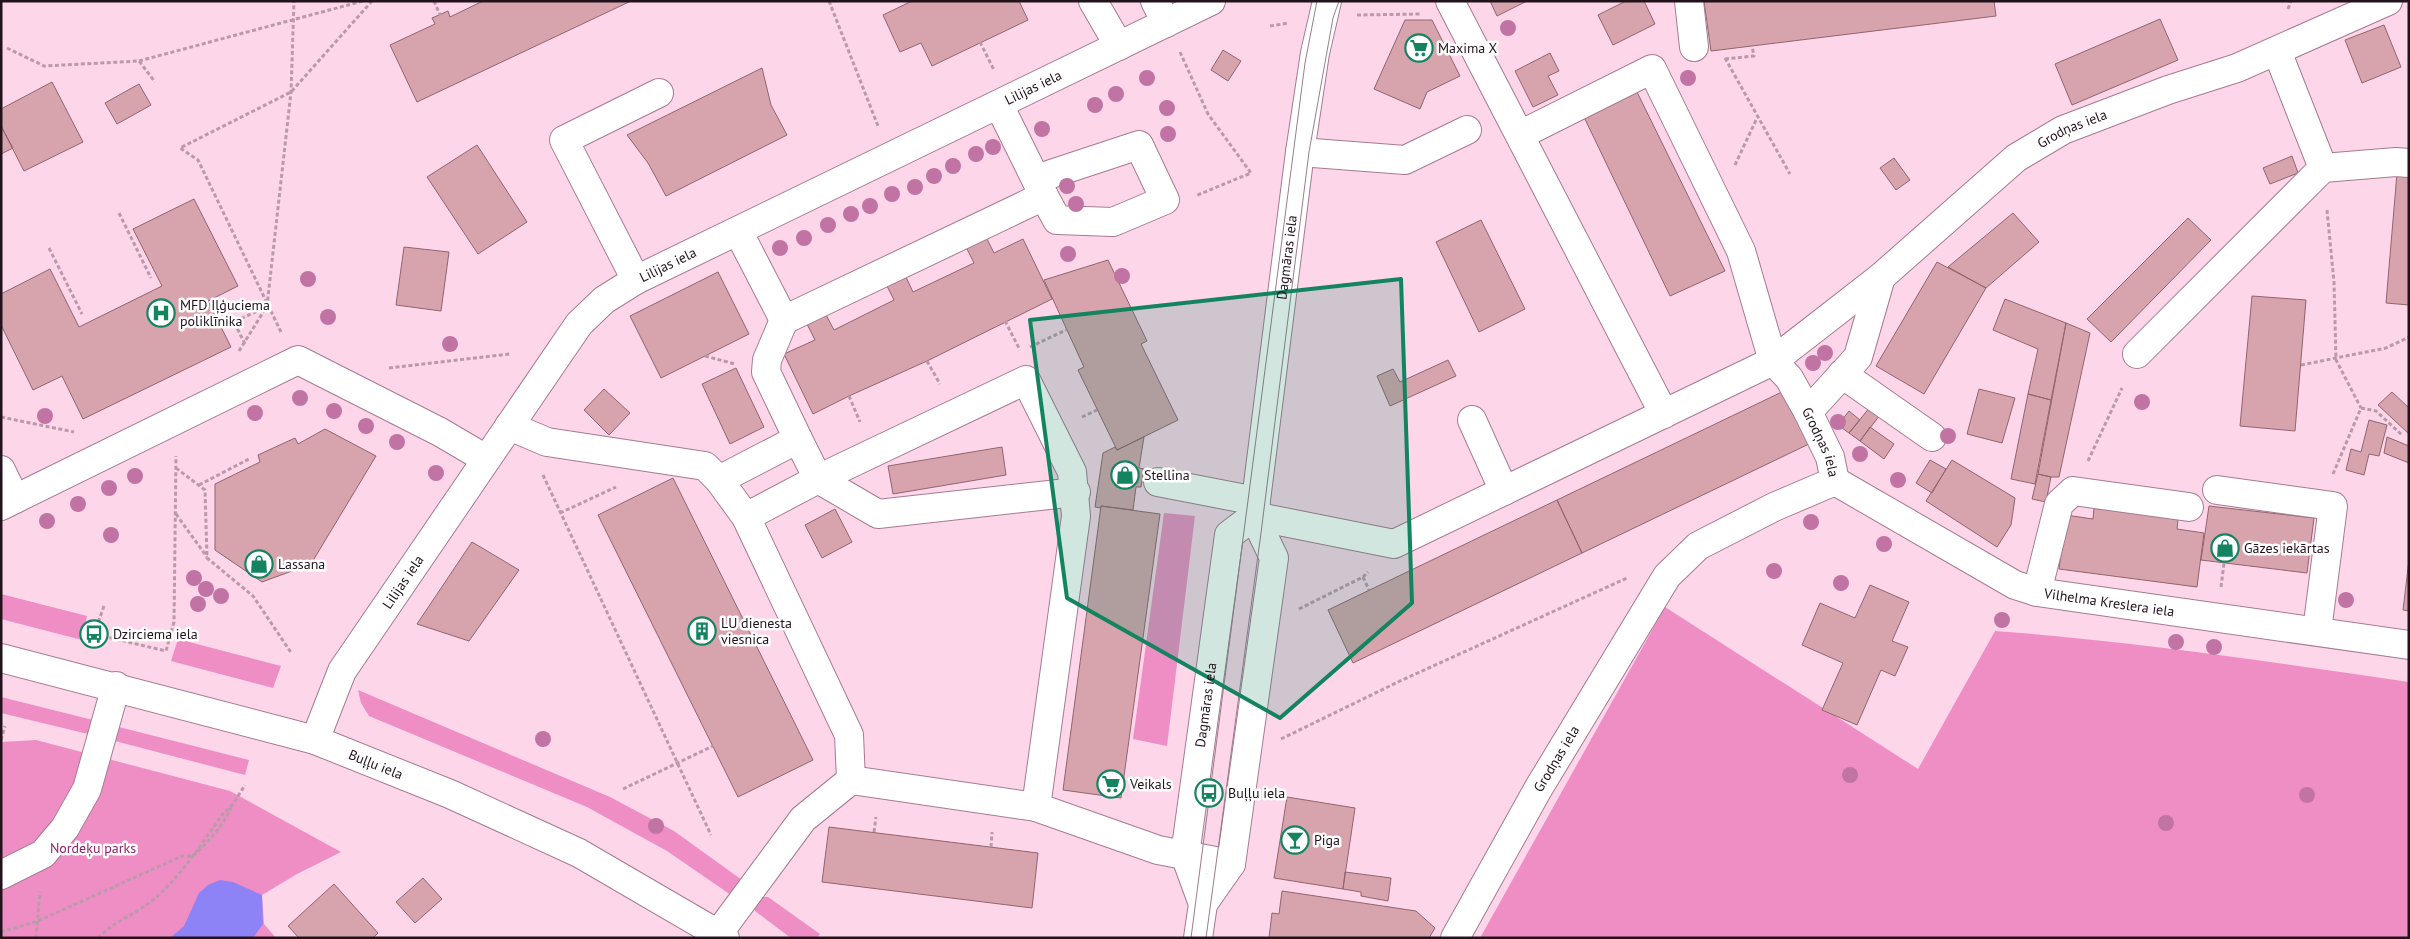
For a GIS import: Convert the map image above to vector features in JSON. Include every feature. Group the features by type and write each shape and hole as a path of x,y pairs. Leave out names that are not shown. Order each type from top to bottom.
{"street":[{"path":"1093,1 1119,46"},
{"name":"Lilijas iela","path":"315,740 342,671 486,459 516,429 579,324 604,300 636,280 1119,46 1161,12 1211,1"},
{"path":"1689,1 1694,47"},
{"name":"Grodņas iela","path":"1455,938 1538,789 1667,576 1698,546 1774,507 1835,481 1830,457 1808,412 1858,357 1881,278 2016,158 2064,130 2168,90 2237,68 2388,1"},
{"name":"Dagmāras iela","path":"1198,938 1203,904 1231,864 1274,558 1255,508 1300,152 1315,53 1325,10"},
{"path":"1456,11 1664,414"},
{"path":"2277,51 2323,168"},
{"path":"1520,135 1652,69 1741,251 1773,361 1789,378 1808,412"},
{"path":"636,280 564,140 659,92"},
{"path":"999,105 1040,188 1056,220 1113,222 1165,200 1139,145 1040,188 784,320 767,360 766,372 818,479 878,514 1076,492"},
{"path":"1300,152 1405,160 1468,130"},
{"path":"2137,354 2323,168 2396,162 2409,163"},
{"path":"738,231 784,320"},
{"path":"1158,482 1394,544 1773,361 1881,278"},
{"path":"1,470 8,502 298,360 440,432 486,459"},
{"path":"1842,374 1932,437"},
{"path":"746,517 818,479 1026,380 1072,472 1076,492 1075,525 1036,807"},
{"path":"1472,420 1504,491"},
{"path":"516,429 547,442 705,466 719,480 746,517 849,735 852,780"},
{"path":"719,480 798,439"},
{"name":"Vilhelma Kreslera iela","path":"1835,481 2015,585 2037,592 2409,644"},
{"path":"2217,490 2333,506 2317,631"},
{"path":"2037,592 2059,504 2074,491 2189,507"},
{"name":"Dagmāras iela","path":"1203,904 1185,855 1229,535 1255,508"},
{"name":"Buļļu iela","path":"1,658 116,686 315,740 450,794 579,853 721,936"},
{"path":"1,875 43,854 65,828 86,789 116,686"},
{"path":"721,936 803,819 852,780 1036,807 1158,850 1231,864"}],"path":[{"path":"267,306 291,92 294,1"},
{"path":"6,48 44,66 139,61 363,1"},
{"path":"298,360 288,346 267,306 198,160 180,148 291,92 372,1"},
{"path":"434,1 440,15"},
{"path":"829,1 879,129"},
{"path":"1270,26 1325,10 1369,14 1422,14 1456,11"},
{"path":"1161,12 1208,114 1251,173 1188,199 1165,200"},
{"path":"980,42 995,73"},
{"path":"1725,58 1790,174"},
{"path":"139,61 155,82"},
{"path":"1718,202 1757,118"},
{"path":"2323,168 2334,282 2336,360 2361,408"},
{"path":"120,213 151,278"},
{"path":"49,248 82,314"},
{"path":"261,378 234,322 267,306"},
{"path":"1005,321 1021,352"},
{"path":"2301,366 2386,348 2409,337"},
{"path":"383,369 510,354"},
{"path":"705,356 735,364"},
{"path":"927,361 943,391"},
{"path":"2074,491 2122,388"},
{"path":"849,396 862,426"},
{"path":"2361,408 2376,410 2402,435"},
{"path":"2334,469 2361,408"},
{"path":"1,417 76,433"},
{"path":"516,429 711,836"},
{"path":"199,485 251,458"},
{"path":"104,606 94,634 166,651 174,622 176,468 205,490 207,558"},
{"path":"175,512 207,558 253,596 292,654"},
{"path":"1298,610 1363,578 1394,544"},
{"path":"1273,743 1400,681 1635,574"},
{"path":"1363,578 1369,590"},
{"path":"1,740 5,726"},
{"path":"623,789 713,746"},
{"path":"98,938 108,927 149,903 172,882 223,814 233,804 245,785"},
{"path":"874,832 876,818"},
{"path":"990,847 992,831"},
{"path":"36,938 43,854"},
{"path":"1,932 38,921 182,856 193,856"}],"highlighted area":[{"path":"1401,279 1412,603 1280,718 1067,598 1030,320"}],"green space":[{"path":"1164,513 1195,516 1167,746 1133,739"},
{"path":"1,594 87,616 82,640 1,619"},
{"path":"1665,607 1918,769 1995,631 2151,646 2409,682 2409,938 1480,938"},
{"path":"178,639 281,666 273,688 171,661"},
{"path":"358,690 610,797 674,831 742,880 731,895 667,851 587,807 369,716 361,703"},
{"path":"1,697 93,720 88,734 1,713"},
{"path":"119,727 249,760 245,775 115,741"},
{"name":"Nordeķu parks","path":"36,740 230,791 341,852 297,874 262,895 264,924 276,938 1,938 1,742"},
{"path":"760,897 768,897 820,934 817,938 791,938 755,911 755,903"}],"shaded area":[{"path":"220,880 233,882 262,895 263,924 253,938 170,938 184,926 199,893 208,885"}],"building":[{"path":"483,1 631,1 417,102 390,45 435,24 432,18 448,11 450,17"},
{"path":"912,1 1019,1 1028,20 932,66 921,43 900,52 883,15"},
{"path":"1490,1 1527,1 1497,16"},
{"path":"1626,1 1644,1 1655,24 1613,45 1598,15"},
{"path":"1704,1 1994,1 1996,16 1711,51"},
{"path":"2160,19 2178,60 2072,105 2055,64"},
{"name":"Maxima X","path":"1405,20 1432,20 1460,76 1427,92 1420,109 1374,89"},
{"path":"2384,25 2401,67 2362,83 2345,40"},
{"path":"1223,50 1241,61 1228,81 1211,70"},
{"path":"1550,53 1559,71 1548,76 1558,95 1533,107 1515,71"},
{"path":"762,68 771,105 787,135 666,196 648,163 627,135"},
{"path":"52,82 83,142 24,171 1,126 1,109"},
{"path":"139,84 151,105 117,124 105,103"},
{"path":"1636,90 1725,271 1670,296 1583,115"},
{"path":"1,126 13,148 1,154"},
{"path":"477,145 527,222 478,254 427,177"},
{"path":"2292,156 2298,173 2270,184 2263,168"},
{"path":"1894,158 1910,180 1896,190 1880,168"},
{"path":"2397,173 2409,174 2409,305 2386,303"},
{"name":"MFD Iļģuciema poliklīnika","path":"194,199 238,286 208,301 231,347 83,419 62,376 33,390 1,325 1,294 50,269 79,327 162,286 133,229"},
{"path":"2013,213 2039,242 1986,288 1948,267"},
{"path":"2188,218 2211,240 2111,342 2087,319"},
{"path":"1481,220 1525,309 1479,332 1436,242"},
{"path":"984,233 994,253 1023,239 1052,299 927,361 813,414 784,354 815,340 806,322 825,313 834,330 894,300 886,284 905,275 913,292 974,263 964,243"},
{"path":"404,247 449,252 441,311 396,305"},
{"path":"1108,260 1147,341 1141,344 1178,420 1117,450 1078,370 1084,367 1044,280"},
{"path":"1937,262 1986,288 1924,394 1876,366"},
{"path":"718,272 749,334 661,378 630,316"},
{"path":"2252,296 2306,300 2295,431 2240,426"},
{"path":"2005,299 2066,323 2051,400 2028,394 2038,349 1993,330"},
{"path":"2066,323 2090,333 2059,477 2051,477 2038,474"},
{"path":"1448,360 1456,376 1390,406 1377,376 1393,369 1400,382"},
{"path":"736,368 764,427 730,444 702,384"},
{"path":"604,389 630,413 609,435 584,410"},
{"path":"1979,389 2015,398 2002,443 1967,434"},
{"path":"1786,390 1811,443 1582,553 1557,500"},
{"path":"2392,392 2409,408 2409,434 2378,405"},
{"path":"2028,394 2051,400 2035,484 2011,479"},
{"path":"1870,407 1880,415 1860,441 1849,433"},
{"path":"1849,411 1860,420 1849,433 1838,425"},
{"path":"2369,420 2387,425 2379,456 2369,454 2364,475 2346,470 2351,449 2361,452"},
{"path":"1870,427 1894,444 1884,459 1860,441"},
{"path":"325,429 376,456 311,564 262,582 215,550 215,484 260,462 258,455 295,438 298,444"},
{"path":"1144,437 1139,468 1144,469 1141,487 1136,487 1133,510 1095,507 1103,453 1115,447 1117,450"},
{"path":"2387,437 2409,446 2409,463 2384,453"},
{"path":"1002,447 1006,475 893,494 888,466"},
{"path":"1930,460 1946,469 1932,493 1916,483"},
{"path":"1952,460 2015,498 2011,525 1997,547 1926,501"},
{"path":"2038,474 2051,477 2046,502 2032,499"},
{"name":"LU dienesta viesnica","path":"673,478 813,760 738,797 598,515"},
{"path":"1557,500 1582,553 1353,663 1328,610"},
{"path":"1101,506 1160,514 1121,798 1063,790"},
{"path":"2209,506 2314,518 2307,573 2201,560"},
{"path":"2094,508 2178,519 2177,529 2204,533 2197,587 2059,569 2066,515 2093,519"},
{"path":"835,509 852,542 822,558 805,525"},
{"path":"472,542 519,570 469,641 417,624"},
{"path":"2409,560 2409,611 2403,610"},
{"path":"1870,585 1909,602 1892,641 1908,647 1895,676 1881,670 1857,725 1822,710 1843,663 1802,645 1820,603 1855,618"},
{"path":"1287,797 1355,808 1343,889 1274,878"},
{"path":"829,827 1038,853 1032,908 822,882"},
{"path":"1345,872 1391,878 1388,901 1361,896 1361,892 1343,889"},
{"path":"423,878 442,899 415,923 396,902"},
{"path":"334,884 378,933 373,938 299,938 288,926"},
{"path":"1282,891 1416,911 1435,928 1429,938 1269,938 1272,913 1279,914"}],"tram line":[{"path":"1191,938 1305,63 1317,1"},
{"path":"1206,938 1261,533 1309,152 1333,18 1339,1"}],"place":[{"name":"Maxima X","path":"1419,48"},
{"name":"MFD Iļģuciema poliklīnika","path":"161,313"},
{"name":"Stellina","path":"1125,475"},
{"name":"Gāzes iekārtas","path":"2225,548"},
{"name":"Lassana","path":"259,564"},
{"name":"LU dienesta viesnica","path":"702,631"},
{"name":"Dzirciema iela","path":"94,634"},
{"name":"Veikals","path":"1111,784"},
{"name":"Buļļu iela","path":"1209,793"},
{"name":"Piga","path":"1295,840"}]}
